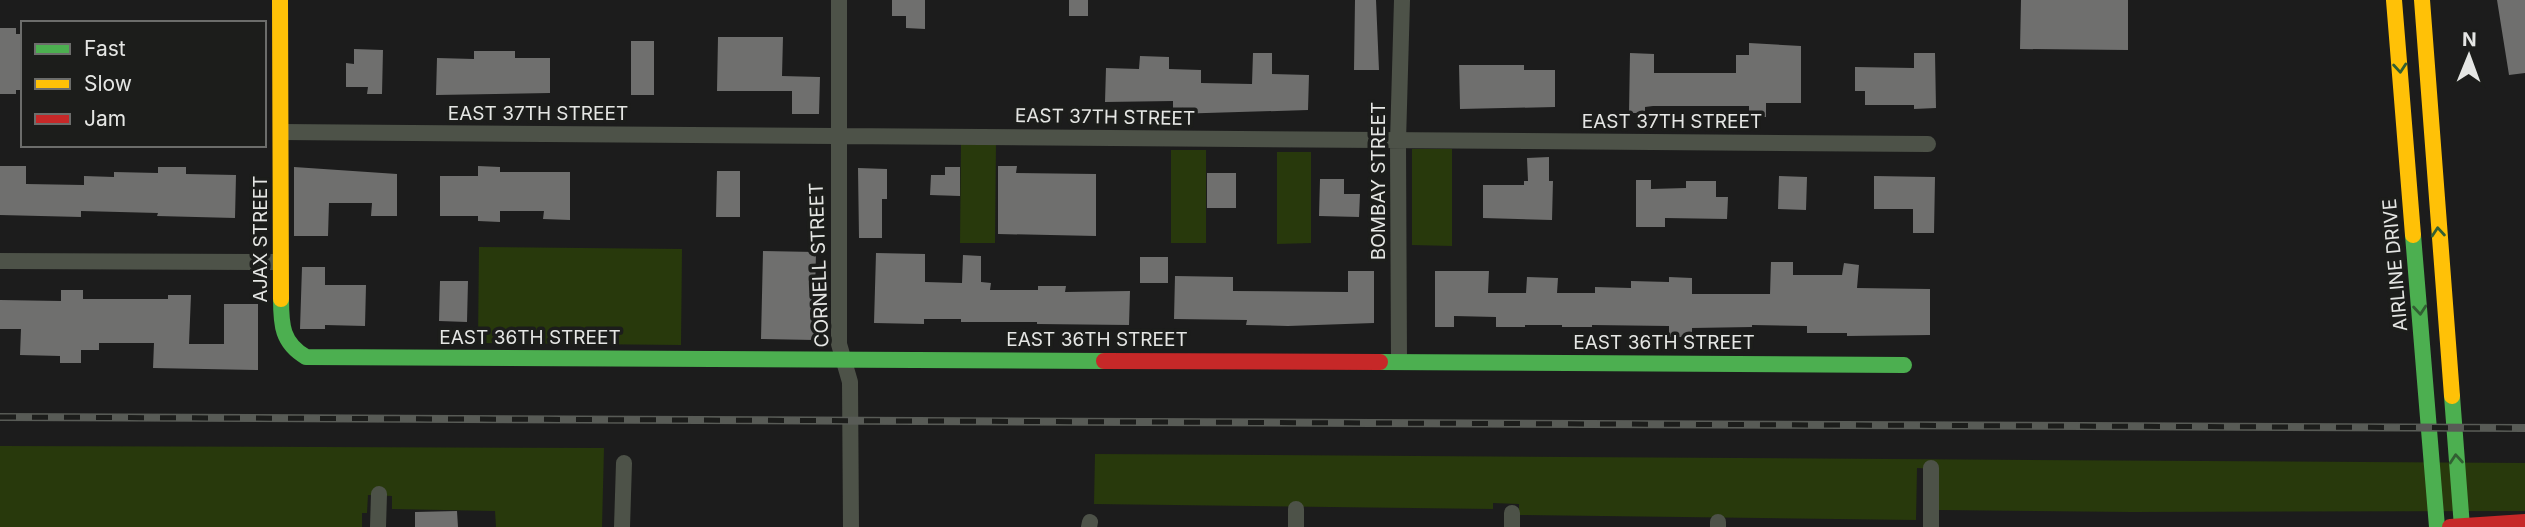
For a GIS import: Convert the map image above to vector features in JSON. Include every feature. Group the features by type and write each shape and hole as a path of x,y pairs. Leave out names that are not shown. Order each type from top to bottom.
{"street":[{"name":"AJAX STREET","path":"280,0 281,325 291,349"},
{"name":"CORNELL STREET","path":"839,0 839,344 850,382 851,527"},
{"name":"BOMBAY STREET","path":"1399,361 1398,141 1402,0"},
{"name":"AIRLINE DRIVE","path":"2394,0 2439,527"},
{"path":"2422,0 2462,527"},
{"name":"EAST 37TH STREET","path":"281,132 1928,144"},
{"path":"0,261 280,262"},
{"name":"EAST 36TH STREET","path":"291,349 306,357 320,358 1904,365"},
{"path":"622,527 624,463"},
{"path":"1931,468 1931,527"},
{"path":"379,494 379,527"},
{"path":"1296,509 1296,527"},
{"path":"2439,527 2525,522"}],"green space":[{"path":"961,143 996,143 995,243 960,243"},
{"path":"1412,149 1452,149 1452,246 1412,245"},
{"path":"1171,150 1206,150 1206,243 1171,243"},
{"path":"1277,152 1311,152 1311,243 1277,244"},
{"path":"479,247 682,249 681,345 478,343"},
{"path":"0,446 604,448 602,527 496,527 495,511 392,509 392,496 368,495 367,513 362,513 362,527 0,527"},
{"path":"1095,454 2525,463 2525,511 1939,510 1939,469 1917,468 1916,520 1519,515 1519,504 1493,503 1493,509 1094,504"}],"building":[{"path":"892,0 925,0 925,29 906,28 906,16 892,16"},
{"path":"1069,0 1088,0 1088,16 1069,16"},
{"path":"1355,0 1376,0 1379,70 1354,70"},
{"path":"2021,0 2128,0 2128,50 2020,49"},
{"path":"2497,0 2525,0 2525,73 2509,75"},
{"path":"0,28 16,28 16,34 21,34 21,90 16,90 16,94 0,94"},
{"path":"718,37 783,37 782,76 820,77 819,114 792,114 792,91 717,91"},
{"path":"631,41 654,41 654,95 631,95"},
{"path":"1749,43 1801,46 1801,103 1766,103 1766,117 1749,117 1749,106 1653,106 1645,107 1645,113 1629,113 1630,53 1654,54 1654,73 1736,73 1736,55 1749,55"},
{"path":"354,49 383,50 382,94 367,94 368,87 346,87 346,63 354,64"},
{"path":"474,51 515,51 515,58 550,58 550,93 436,95 437,58 474,59"},
{"path":"1253,53 1272,53 1272,74 1309,75 1308,110 1173,114 1173,101 1105,102 1106,68 1139,69 1140,56 1169,57 1169,69 1201,70 1201,83 1252,84"},
{"path":"1914,53 1935,53 1936,108 1865,105 1865,91 1855,91 1855,67 1914,68"},
{"path":"1459,65 1524,65 1524,70 1555,70 1555,107 1460,109"},
{"path":"1549,157 1549,181 1553,181 1552,220 1483,218 1483,185 1524,185 1524,181 1528,181 1527,158"},
{"path":"0,166 26,166 26,184 84,185 84,176 114,177 114,172 158,173 158,167 186,167 186,174 236,175 235,218 81,211 81,217 0,215"},
{"path":"478,166 500,167 500,172 570,172 570,220 543,219 544,211 500,211 500,222 478,221 478,216 440,216 440,176 478,176"},
{"path":"998,166 1017,166 1016,173 1096,174 1096,236 998,234"},
{"path":"294,167 397,174 397,216 371,216 372,203 329,203 328,236 294,236"},
{"path":"945,167 960,167 960,196 930,195 931,175 945,175"},
{"path":"858,168 887,169 887,199 882,199 882,238 859,238"},
{"path":"717,171 740,171 740,217 716,217"},
{"path":"1207,173 1236,173 1236,208 1207,208"},
{"path":"1779,176 1807,177 1806,210 1778,209"},
{"path":"1874,176 1935,177 1934,233 1913,233 1913,209 1874,209"},
{"path":"1320,179 1344,179 1344,194 1360,194 1359,217 1319,216"},
{"path":"1636,180 1651,180 1651,189 1686,188 1686,181 1716,181 1716,197 1728,197 1727,219 1665,218 1665,227 1636,227"},
{"path":"763,251 816,252 814,340 761,339"},
{"path":"876,253 925,254 925,282 962,283 963,255 981,256 981,282 991,283 990,290 1038,290 1038,286 1066,286 1065,292 1130,291 1129,325 961,322 961,319 924,319 924,324 874,323"},
{"path":"1140,257 1168,257 1168,283 1140,283"},
{"path":"1771,262 1793,262 1793,275 1842,275 1844,263 1859,265 1857,288 1930,289 1930,335 1847,336 1847,333 1807,333 1807,326 1752,325 1692,328 1692,337 1669,337 1669,326 1496,327 1496,317 1454,316 1454,327 1435,327 1435,271 1489,271 1488,293 1526,293 1527,277 1558,278 1557,293 1595,293 1595,287 1631,288 1631,281 1669,282 1669,277 1692,278 1692,294 1770,294"},
{"path":"302,267 325,267 325,285 366,285 365,326 325,325 325,329 300,329"},
{"path":"1348,271 1374,271 1374,323 1288,326 1246,325 1247,320 1174,319 1175,276 1233,277 1233,291 1348,292"},
{"path":"440,281 468,281 467,322 439,321"},
{"path":"61,290 83,290 83,299 168,299 168,295 191,295 189,344 224,344 224,304 258,304 258,370 153,368 154,343 99,343 99,350 81,350 81,363 60,363 60,356 20,355 21,329 0,329 0,300 61,301"},
{"path":"457,511 458,527 415,527 415,512"}],"railway":[{"path":"0,417 2525,428"}],"traffic: fast":[{"path":"2413,235 2437,527"},
{"path":"281,299 284,332 292,346 306,357 1104,361"},
{"path":"1380,362 1904,365"},
{"path":"2452,396 2462,527"}],"traffic: slow":[{"path":"280,0 281,299"},
{"path":"2394,0 2413,235"},
{"path":"2422,0 2452,396"}],"traffic: jam":[{"path":"1104,361 1380,362"},
{"path":"2450,527 2525,522"}]}
